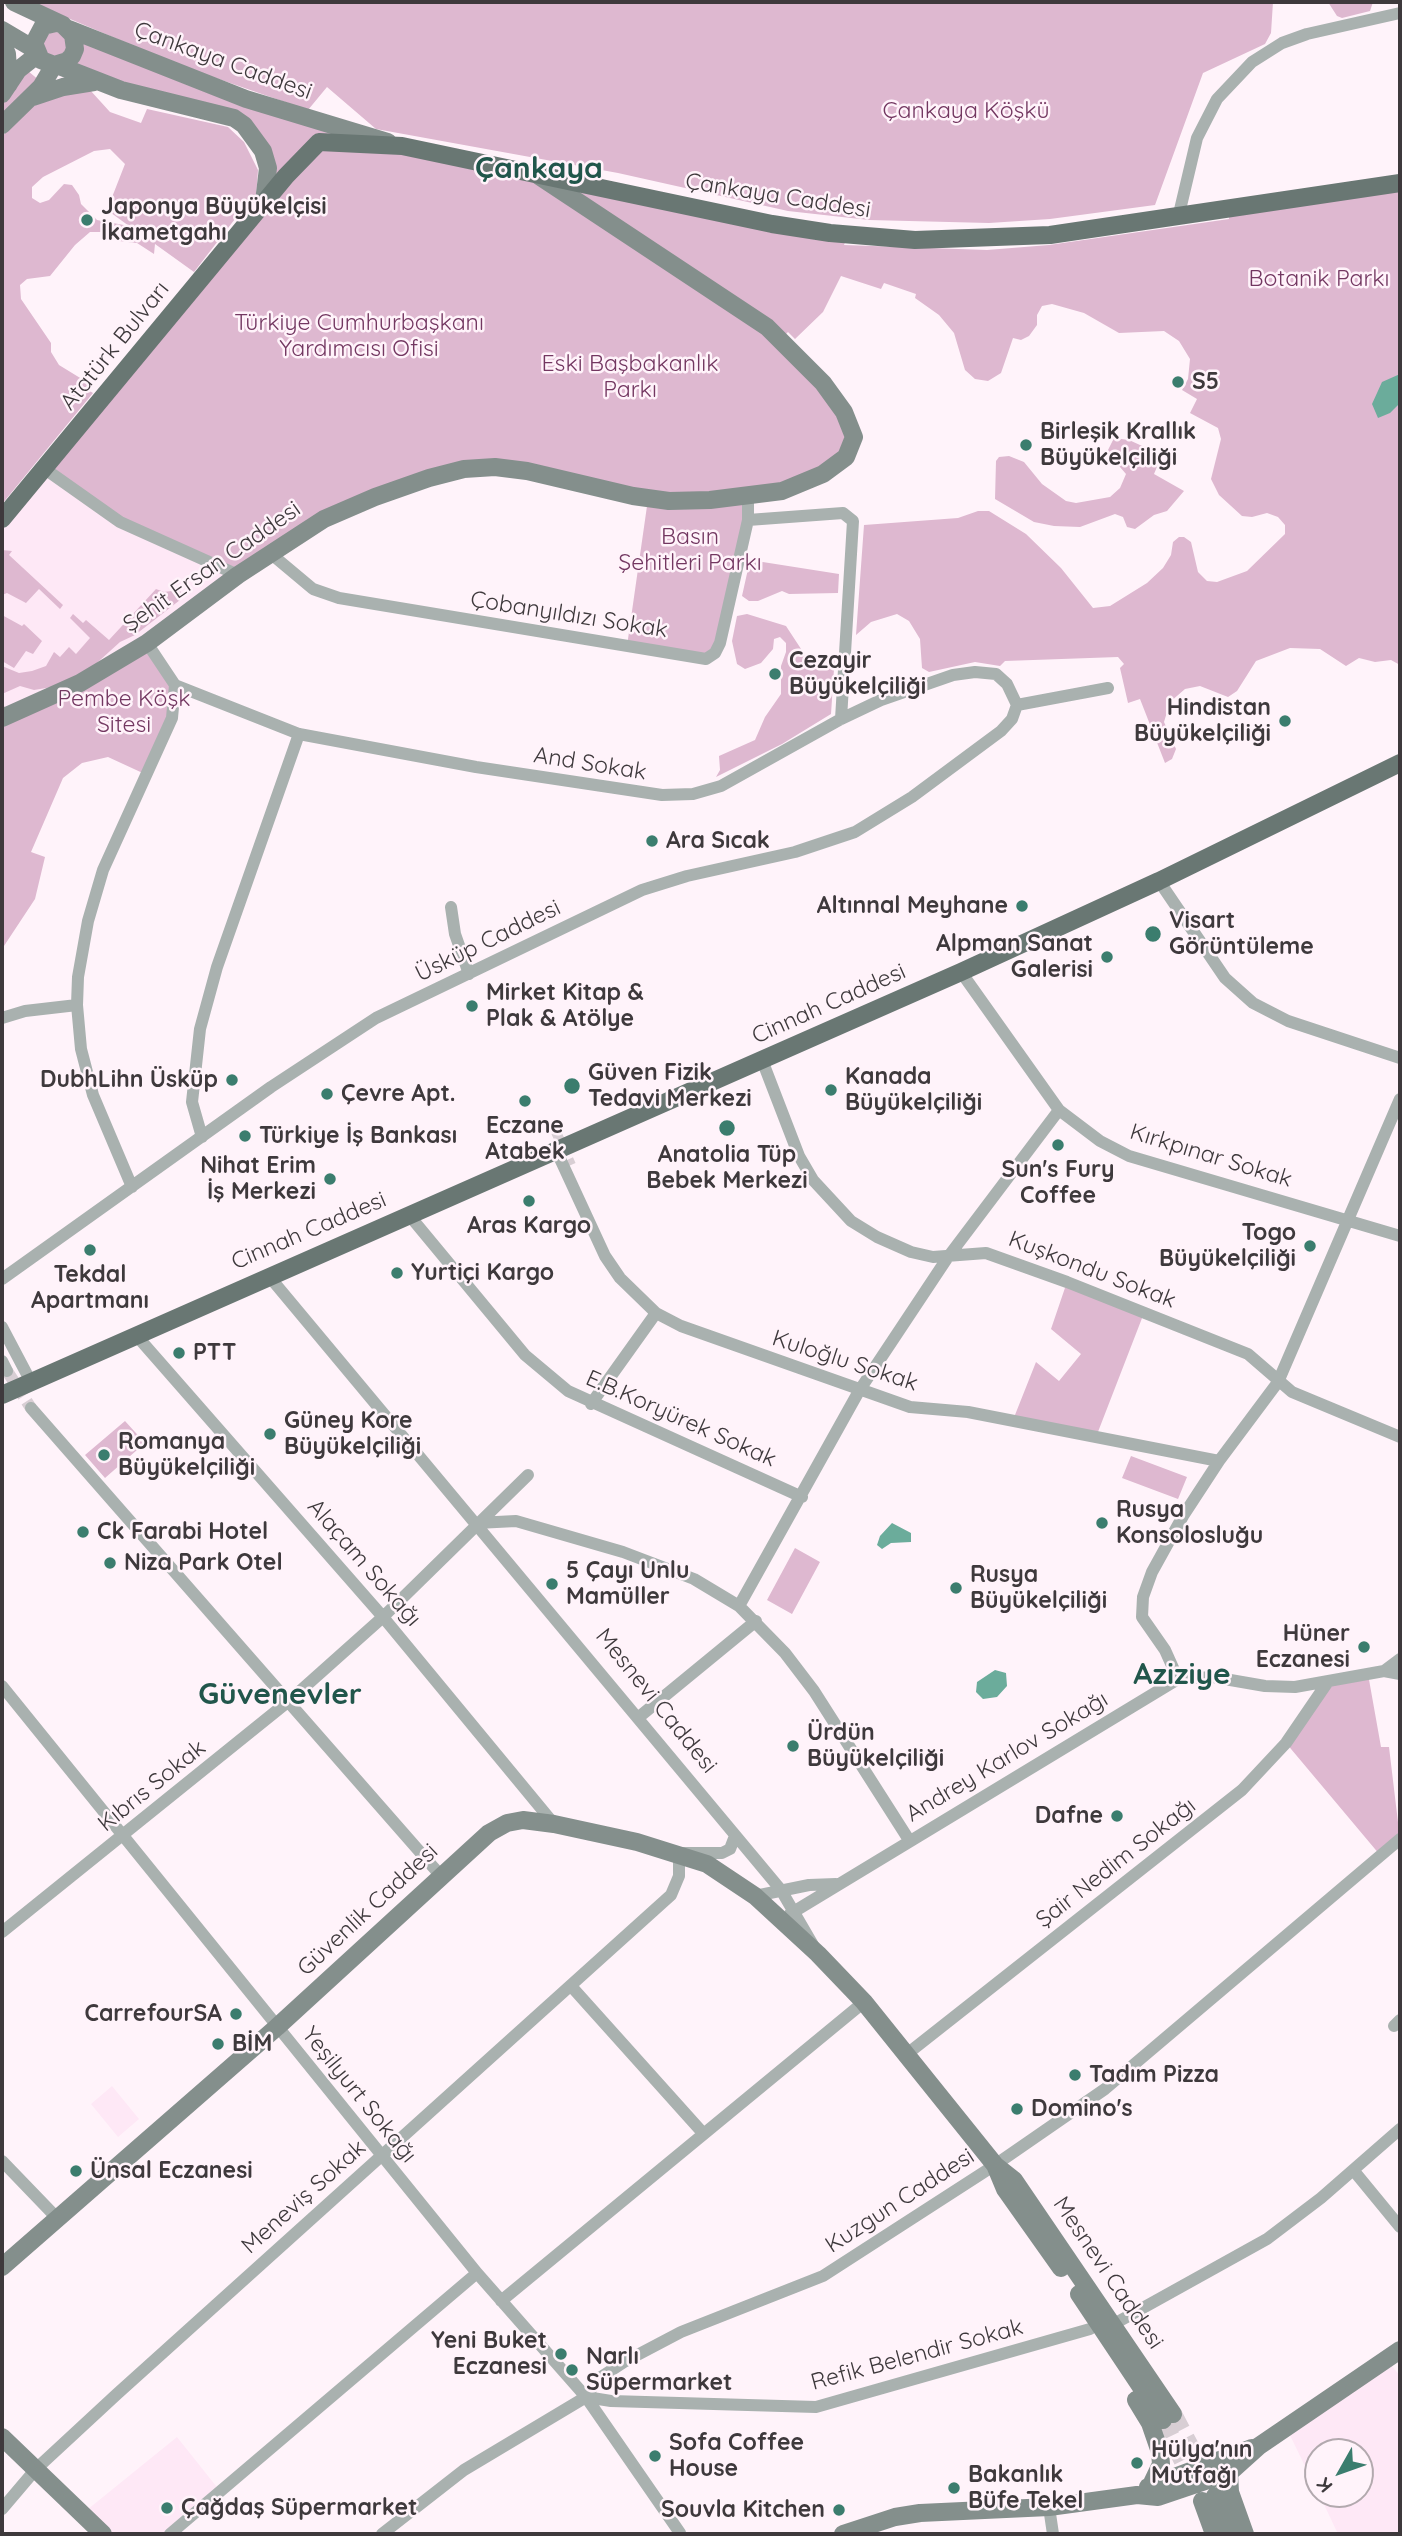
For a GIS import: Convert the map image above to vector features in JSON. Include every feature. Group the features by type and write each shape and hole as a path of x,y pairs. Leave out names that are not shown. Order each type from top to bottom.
{"main road":[{"name":"Çankaya Caddesi","path":"14,2 62,26 234,95 402,146 818,232 915,240 1050,234 1400,183"},
{"path":"2,125 41,88 55,65 67,61 75,49 62,26 38,31 36,52 18,70 5,89"},
{"path":"2,30 55,65 96,82 234,118 244,125 263,151 268,167 264,202"},
{"path":"2,43 7,54 5,89"},
{"path":"30,98 62,87 96,82"},
{"name":"Çankaya Caddesi","path":"264,202 308,150 319,142 402,146"},
{"name":"Şehit Ersan Caddesi","path":"2,718 80,683 147,643 238,575 324,519 374,497 464,469 495,467 527,471 576,484 669,501 748,497 794,487 838,465 846,457 854,437 841,407 823,383 767,327 539,176"},
{"name":"Atatürk Bulvarı","path":"2,519 264,202"},
{"name":"Cinnah Caddesi","path":"2,1395 268,1275 961,972 1159,881 1400,763"},
{"name":"Güvenlik Caddesi","path":"2,2267 56,2217 277,2027 489,1833 507,1823 523,1820 554,1824 679,1853 730,1877 787,1915 818,1954"},
{"name":"Mesnevi Caddesi","path":"818,1954 864,2002 995,2165 1014,2180 1120,2321 1168,2417 1004,2189 995,2165"},
{"path":"1080,2295 1090,2329 1136,2400 1157,2439 1161,2464 1153,2483"},
{"path":"1214,2534 1216,2496 1230,2473 1259,2446 1400,2350"},
{"path":"2,2437 103,2534"},
{"path":"1137,2495 1153,2483 1259,2446"},
{"path":"843,2534 895,2517 920,2513 1049,2507 1137,2495 1158,2497 1230,2473"},
{"path":"1216,2496 1228,2534"},
{"path":"1216,2496 1245,2534"}],"street":[{"path":"1179,214 1197,138 1217,99 1252,62 1282,43 1307,34 1400,13"},
{"path":"46,469 120,522 238,575"},
{"name":"Çobanyıldızı Sokak","path":"270,553 313,589 339,598 706,659 712,657 720,643 748,520 748,497"},
{"path":"748,520 843,513 853,522 841,719"},
{"path":"132,1187 93,1095 81,1049 77,1005 88,921 103,870 172,718 175,685 147,643"},
{"name":"And Sokak","path":"175,685 299,734 476,767 662,796 693,794 721,786 841,719 935,681 975,672 996,674 1007,684 1017,705"},
{"path":"1017,705 1108,688"},
{"name":"Üsküp Caddesi","path":"2,1279 345,1036 642,890 687,876 795,852 855,832 912,797 1001,731 1012,719 1017,705"},
{"path":"202,1138 192,1102 200,1029 218,967 299,734"},
{"path":"1159,881 1225,978 1253,1003 1288,1021 1400,1058"},
{"path":"451,906 455,934 468,974"},
{"name":"Kırkpınar Sokak","path":"961,972 1059,1110 1101,1141 1129,1156 1400,1236"},
{"path":"2,1018 25,1011 77,1005"},
{"name":"Kuşkondu Sokak","path":"762,1060 799,1156 827,1198 851,1221 877,1237 911,1252 948,1257 986,1253 1067,1282 1248,1353 1278,1382 1324,1408 1400,1437"},
{"path":"1400,1099 1278,1382 1219,1461 1164,1549 1143,1597 1142,1617 1164,1650 1178,1679 1213,1677 1265,1686 1328,1683 1384,1671 1400,1674"},
{"path":"739,1606 859,1391 948,1257 1059,1110"},
{"name":"Kuloğlu Sokak","path":"555,1150 605,1256 629,1288 656,1313 710,1338 910,1407 968,1412 1219,1461"},
{"name":"E.B.Koryürek Sokak","path":"408,1215 525,1355 568,1391 591,1404 802,1496"},
{"name":"Mesnevi Caddesi","path":"268,1275 781,1890 787,1915"},
{"path":"591,1404 656,1313"},
{"path":"2,1327 31,1382"},
{"name":"Alaçam Sokağı","path":"136,1335 383,1617 554,1824"},
{"path":"31,1408 290,1700 441,1876"},
{"name":"Kıbrıs Sokak","path":"2,1932 290,1700 383,1617 528,1475"},
{"path":"476,1523 516,1521 623,1552 694,1579 739,1606 756,1621 814,1691 909,1840"},
{"path":"639,1717 756,1621"},
{"path":"1384,1671 1400,1659"},
{"name":"Andrey Karlov Sokağı","path":"787,1915 1178,1679"},
{"name":"Şair Nedim Sokağı","path":"907,2054 1242,1790 1286,1743 1328,1683"},
{"name":"Yeşilyurt Sokağı","path":"2,1686 477,2273 586,2397 680,2533"},
{"path":"679,1853 722,1853 730,1849 735,1836"},
{"name":"Kuzgun Caddesi","path":"382,2534 464,2470 586,2397 598,2379 652,2345 822,2276 995,2165 1105,2089 1400,1839"},
{"name":"Meneviş Sokak","path":"2,2509 36,2469 671,1895 680,1876 679,1853"},
{"name":"Andrey Karlov Sokağı","path":"755,1896 781,1890 836,1884"},
{"path":"571,1986 702,2133"},
{"path":"501,2301 864,2002"},
{"path":"1120,2321 1267,2239 1354,2171 1400,2129"},
{"path":"2,2161 56,2217"},
{"path":"1354,2171 1400,2227"},
{"path":"170,2534 477,2273"},
{"name":"Refik Belendir Sokak","path":"586,2397 611,2401 816,2407 1090,2329"},
{"path":"1049,2507 1053,2534"}],"shaded area":[{"path":"1400,374 1400,403 1390,413 1378,418 1372,404 1382,382"},
{"path":"45,469 238,575 147,643 14,712 2,705 2,519"},
{"path":"892,1523 911,1533 911,1542 891,1543 882,1549 877,1545 880,1536"},
{"path":"995,1670 1006,1673 1007,1686 997,1697 983,1699 976,1692 977,1682"},
{"path":"112,2086 139,2119 118,2137 91,2104"},
{"path":"1387,2360 1400,2376 1400,2534 1338,2534 1326,2508 1374,2508 1374,2438 1304,2438 1304,2464 1286,2427"},
{"path":"177,2437 220,2491 170,2534 103,2534 82,2514"}],"green space":[{"name":"Çankaya Köşkü","path":"30,2 1273,2 1271,33 1265,44 1203,73 1155,205 1050,219 989,223 869,220 788,211 618,173 376,129 327,87 308,110 181,66"},
{"path":"1328,2 1373,2 1370,11 1342,18 1337,16"},
{"path":"55,32 64,35 67,44 64,53 55,56 46,53 43,44 46,35"},
{"path":"73,35 402,146 848,235 844,245 987,250 1049,245 1229,219 1228,209 1400,183 1400,665 1391,660 1375,662 1359,658 1346,666 1320,649 1290,648 1256,661 1237,691 1228,697 1200,686 1185,689 1170,702 1164,722 1176,749 1172,759 1165,763 1140,699 1128,703 1120,668 1124,664 1118,657 1005,661 1000,666 975,662 929,672 922,668 920,639 909,621 897,614 871,622 856,635 864,525 958,518 978,511 989,511 1026,534 1061,568 1093,608 1110,606 1147,583 1163,568 1171,555 1173,542 1179,537 1191,542 1198,572 1207,581 1217,582 1247,571 1285,534 1285,525 1278,517 1267,513 1252,517 1242,516 1219,495 1211,479 1221,439 1218,428 1190,413 1197,399 1182,390 1188,379 1190,359 1179,341 1164,331 1119,333 1084,313 1052,304 1042,306 1037,315 1037,325 1029,336 1021,340 1013,338 1001,373 988,381 975,379 965,370 954,333 939,315 915,298 916,294 884,283 881,289 841,276 823,312 795,339 788,332 780,340 844,412 846,457 748,497 712,657 627,646 648,499 495,467 375,497 238,575 120,522 46,469 264,202 268,180 244,125 61,64"},
{"path":"28,71 40,81 2,120 2,103"},
{"path":"90,90 110,112 141,123 147,109 228,127 244,142 258,170 256,198 247,209 245,206 194,272 155,244 154,254 137,243 119,241 106,232 90,232 75,245 50,276 27,279 20,285 21,299 51,343 51,352 59,365 90,384 85,388 93,393 2,504 2,136 34,105 65,94","holes":["110,149 125,164 107,210 129,226 97,220 81,204 72,185 64,184 49,200 40,203 32,198 32,187 43,177 94,151"]},
{"path":"1114,438 1129,440 1162,455 1154,474 1184,491 1167,511 1154,515 1135,529 1127,527 1123,517 1115,514 1080,527 1034,522 995,499 996,461 999,457 1009,456 1024,462 1042,484 1066,501 1076,503 1110,497 1120,488 1126,474 1107,452"},
{"path":"2,550 12,551 9,555 63,605 60,609 39,589 26,603 7,593 2,595"},
{"path":"750,560 839,574 838,593 789,594 782,591 758,601 749,601 742,596"},
{"path":"156,589 164,592 179,590 183,594 180,600 135,635 120,642 88,671 52,687 34,690 20,686 2,694 2,666 19,673 32,671 46,666 54,652 60,657 69,647 76,654 90,638 70,618 73,614 83,623 86,620 109,640"},
{"path":"747,614 786,626 805,655 814,658 835,654 831,714 782,744 716,777 720,770 719,756 755,740 765,717 781,694 781,666 786,643 780,637 774,639 773,649 761,663 745,669 737,664 732,641 737,616"},
{"path":"2,615 22,626 24,624 42,641 33,654 26,651 14,668 2,661"},
{"name":"Pembe Köşk Sitesi","path":"147,643 175,685 172,718 147,775 108,757 82,763 63,778 31,852 45,857 35,899 2,949 2,705 14,712"},
{"path":"1067,1282 1144,1313 1096,1437 1013,1420 1036,1362 1059,1381 1081,1354 1051,1329"},
{"path":"125,1421 145,1443 105,1478 85,1455"},
{"path":"1131,1456 1187,1477 1178,1499 1122,1478"},
{"path":"795,1548 820,1562 792,1614 767,1600"},
{"path":"1368,1674 1381,1747 1389,1747 1400,1839 1380,1855 1286,1743 1327,1683"}],"tunnel":[{"path":"556,1132 571,1165"},
{"path":"7,1371 31,1408"},
{"path":"1173,2414 1208,2480"},
{"path":"1163,2420 1195,2486"}],"place":[{"name":"Japonya Büyükelçisi İkametgahı","path":"87,220"},
{"name":"S5","path":"1178,382"},
{"name":"Birleşik Krallık Büyükelçiliği","path":"1026,445"},
{"name":"Cezayir Büyükelçiliği","path":"775,674"},
{"name":"Hindistan Büyükelçiliği","path":"1285,721"},
{"name":"Ara Sıcak","path":"652,841"},
{"name":"Altınnal Meyhane","path":"1022,906"},
{"name":"Visart Görüntüleme","path":"1153,934"},
{"name":"Alpman Sanat Galerisi","path":"1107,957"},
{"name":"Mirket Kitap & Plak & Atölye","path":"472,1006"},
{"name":"DubhLihn Üsküp","path":"232,1080"},
{"name":"Güven Fizik Tedavi Merkezi","path":"572,1086"},
{"name":"Kanada Büyükelçiliği","path":"831,1090"},
{"name":"Çevre Apt.","path":"327,1094"},
{"name":"Eczane Atabek","path":"525,1101"},
{"name":"Anatolia Tüp Bebek Merkezi","path":"727,1128"},
{"name":"Türkiye İş Bankası","path":"245,1136"},
{"name":"Sun's Fury Coffee","path":"1058,1145"},
{"name":"Nihat Erim İş Merkezi","path":"330,1179"},
{"name":"Aras Kargo","path":"529,1201"},
{"name":"Togo Büyükelçiliği","path":"1310,1246"},
{"name":"Tekdal Apartmanı","path":"90,1250"},
{"name":"Yurtiçi Kargo","path":"397,1273"},
{"name":"PTT","path":"179,1353"},
{"name":"Güney Kore Büyükelçiliği","path":"270,1434"},
{"name":"Romanya Büyükelçiliği","path":"104,1455"},
{"name":"Rusya Konsolosluğu","path":"1102,1523"},
{"name":"Ck Farabi Hotel","path":"83,1532"},
{"name":"Niza Park Otel","path":"110,1563"},
{"name":"5 Çayı Unlu Mamüller","path":"552,1584"},
{"name":"Rusya Büyükelçiliği","path":"956,1588"},
{"name":"Hüner Eczanesi","path":"1364,1647"},
{"name":"Ürdün Büyükelçiliği","path":"793,1746"},
{"name":"Dafne","path":"1117,1816"},
{"name":"CarrefourSA","path":"236,2014"},
{"name":"BİM","path":"218,2044"},
{"name":"Tadım Pizza","path":"1075,2075"},
{"name":"Domino's","path":"1017,2109"},
{"name":"Ünsal Eczanesi","path":"76,2171"},
{"name":"Yeni Buket Eczanesi","path":"561,2354"},
{"name":"Narlı Süpermarket","path":"572,2370"},
{"name":"Sofa Coffee House","path":"655,2456"},
{"name":"Hülya'nın Mutfağı","path":"1137,2463"},
{"name":"Bakanlık Büfe Tekel","path":"954,2488"},
{"name":"Çağdaş Süpermarket","path":"167,2508"},
{"name":"Souvla Kitchen","path":"839,2510"}],"district":[{"name":"Çankaya","path":"539,169"},
{"name":"Aziziye","path":"1182,1675"},
{"name":"Güvenevler","path":"280,1695"}],"park label":[{"name":"Botanik Parkı","path":"1319,279"},
{"name":"Türkiye Cumhurbaşkanı Yardımcısı Ofisi","path":"359,336"},
{"name":"Eski Başbakanlık Parkı","path":"630,377"},
{"name":"Basın Şehitleri Parkı","path":"690,550"}]}
